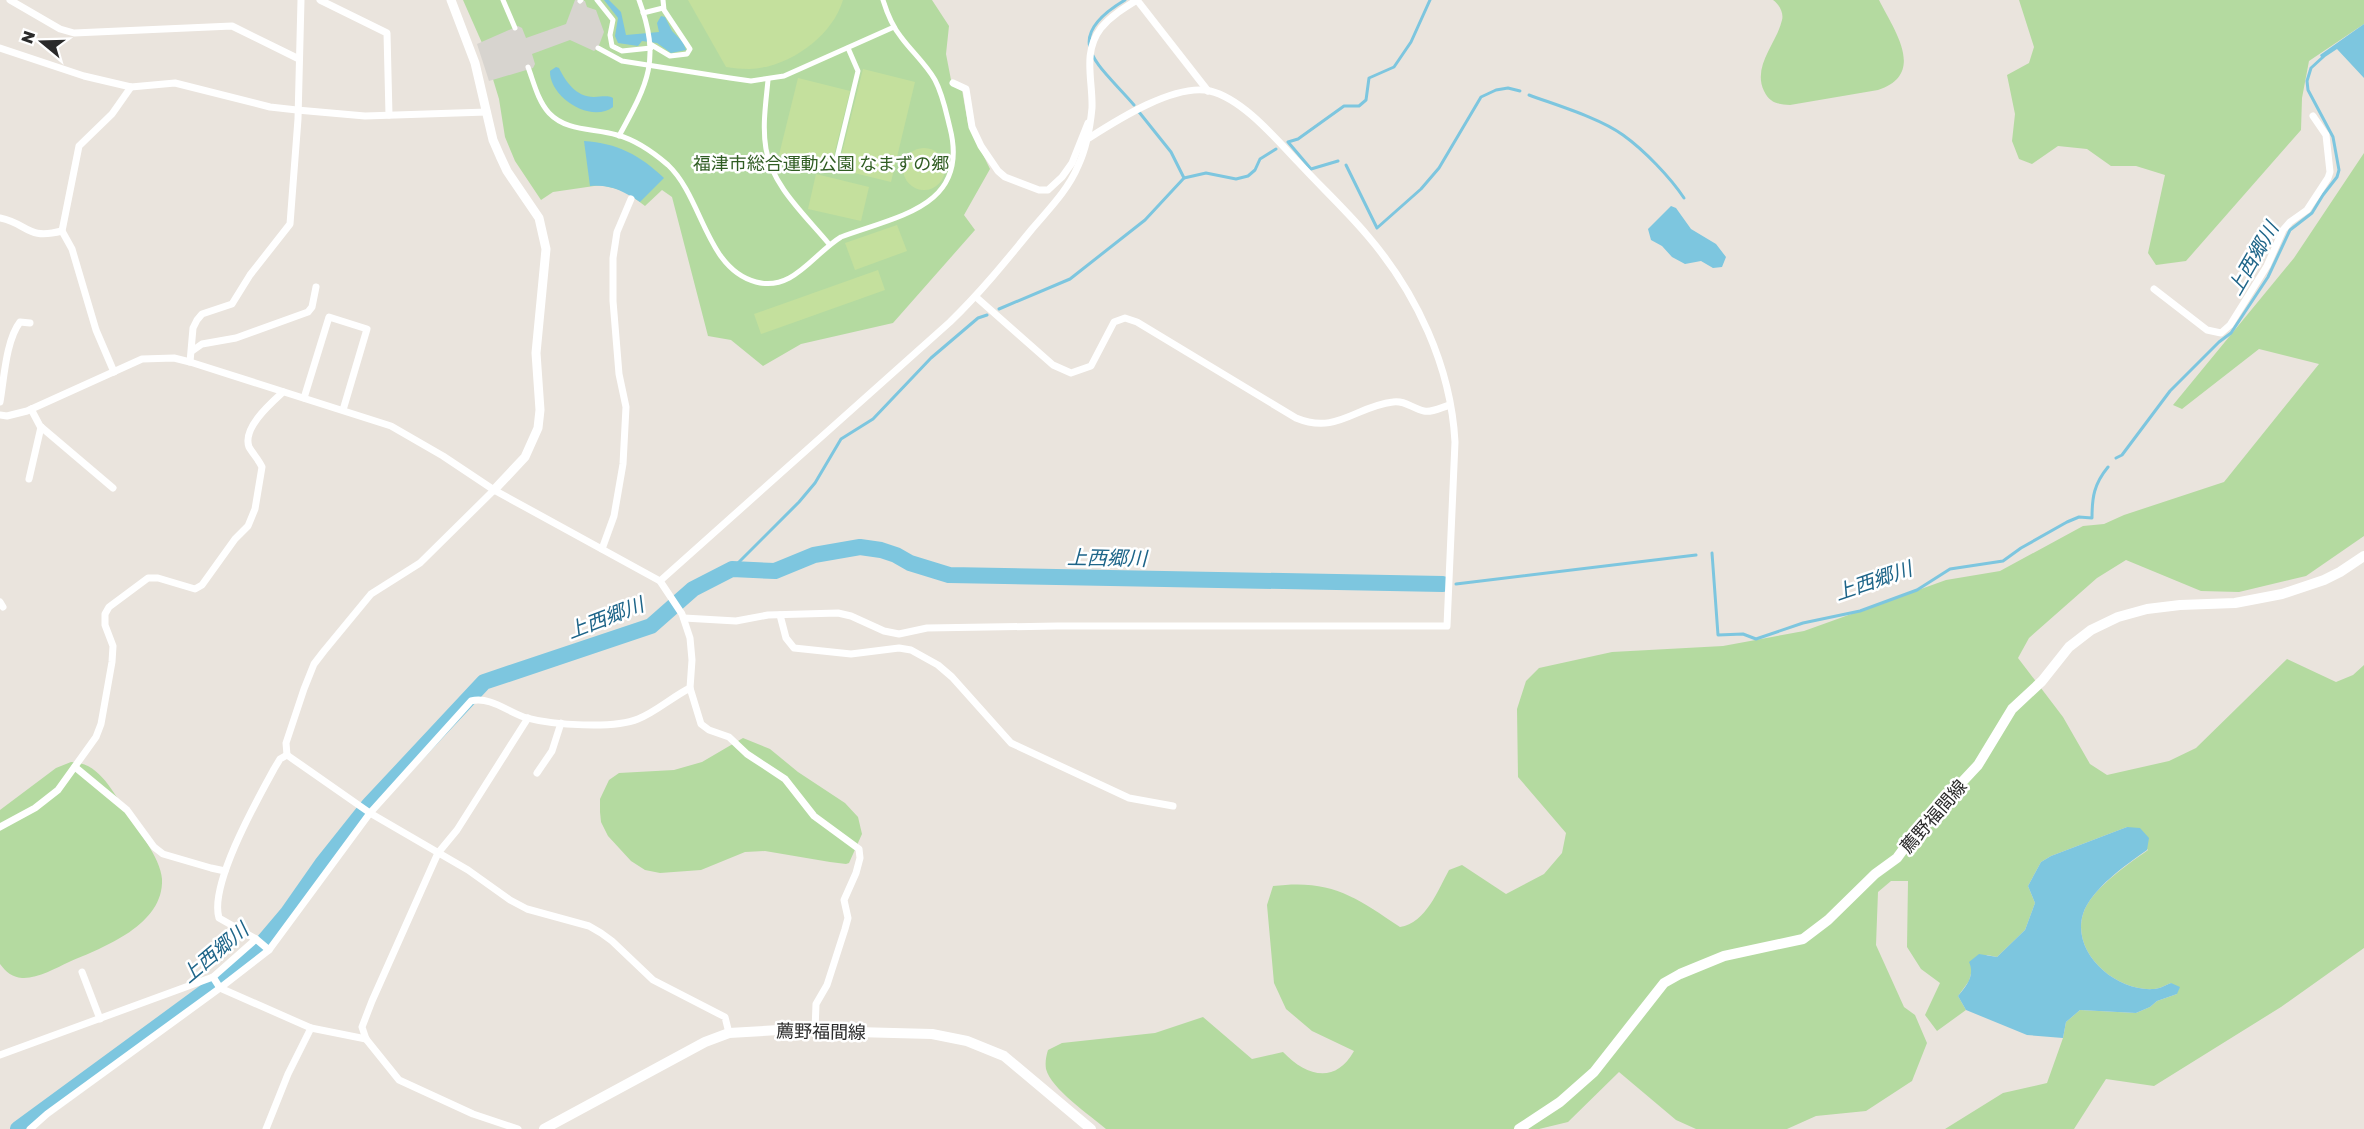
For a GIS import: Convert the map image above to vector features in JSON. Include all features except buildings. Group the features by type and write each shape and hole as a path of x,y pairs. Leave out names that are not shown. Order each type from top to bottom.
{"main road":[{"name":"薦野福間線","path":"1519,1129 1560,1102 1594,1072 1664,983 1724,956 1803,939 1828,920 1875,874 1897,858 1926,820 1978,765 2012,709 2042,681 2069,647 2080,638 2104,622 2147,609 2180,604 2235,603 2282,594 2324,580 2364,556"},
{"name":"薦野福間線","path":"544,1129 705,1042 729,1033 779,1030 932,1034 982,1046 1004,1056 1091,1129"}],"street":[{"path":"10,0 60,29 74,33 232,26 299,59"},
{"path":"190,362 193,328 197,320 202,314 232,304 250,275 290,224 301,0"},
{"path":"320,0 387,33 389,115"},
{"path":"287,755 286,743 314,664 371,594 420,563 494,490 525,457 538,428 540,410 536,353 546,249 539,218 507,171 500,156 475,63 451,0"},
{"path":"502,0 515,28"},
{"path":"597,0 613,20 610,35 612,46 622,51 651,46 670,56 687,54 690,49 663,8 663,0"},
{"path":"620,136 642,93 650,65 651,46 639,0"},
{"path":"528,67 544,106 557,120 578,129 620,136 645,148 670,167 688,191 719,255 733,272 742,278 768,284 786,280 803,269 829,244 841,237 925,206 942,191 953,165 953,140 940,91 925,65 894,27 883,0"},
{"path":"660,581 976,297 1063,192 1078,167 1089,138 1092,89 1089,54 1092,45 1100,30 1114,15 1137,0 1208,91 1232,102 1275,136 1370,239 1407,289 1443,373 1455,442 1447,626 1057,626 927,628 899,634 874,628 851,616 838,614 780,615 736,621 683,616"},
{"path":"644,13 663,8"},
{"path":"598,48 622,61 751,81 768,80 784,76 894,27"},
{"path":"0,48 84,76 131,87 175,83 270,106 297,110 365,116 487,112"},
{"path":"834,170 858,71 848,48"},
{"path":"768,80 765,136 769,162 784,189 829,244"},
{"path":"953,83 966,89 972,126 981,146 998,171 1005,177 1039,190 1048,190 1062,177 1072,163 1091,118"},
{"path":"114,372 96,330 72,249 62,231 79,146 112,114 131,87"},
{"path":"1089,138 1120,117 1159,100 1189,92 1208,91"},
{"path":"2154,289 2207,330 2221,333 2230,326 2267,266 2283,230 2307,210 2328,178 2330,172 2326,135 2313,116"},
{"path":"602,549 614,516 623,464 626,408 619,374 613,301 613,258 616,232 631,199"},
{"path":"0,218 13,222 34,234 62,231"},
{"path":"192,351 202,344 236,338 308,312 312,307 316,287"},
{"path":"976,297 1053,365 1071,373 1090,366 1114,322 1125,318 1137,322 1308,423 1327,424 1390,402 1407,403 1421,411 1429,412 1450,405"},
{"path":"304,398 329,317 367,329 343,410"},
{"path":"0,402 16,327 20,322 30,323"},
{"path":"0,415 7,416 31,409 142,359 174,358 190,362 391,426 494,490 660,581 683,616 690,638 692,660 690,688 701,724 709,730 729,737 747,754 785,779 814,816 859,849 860,858 856,873 844,900 848,918 827,985 816,1004 815,1031"},
{"path":"0,827 35,808 58,790 96,737 101,724 113,646 105,625 105,614 109,607 147,578 158,578 195,589 202,585 235,539 248,526 255,509 262,468 249,446 249,438 253,424 283,392"},
{"path":"31,409 41,427 113,488"},
{"path":"29,479 41,427"},
{"path":"780,615 786,638 794,648 851,654 900,648 911,650 938,665 952,677 1011,743 1129,798 1173,806"},
{"path":"30,1129 217,983 262,944 370,813 471,701 481,698 528,718 561,723 617,724 639,719 690,688"},
{"path":"518,1129 473,1114 399,1080 366,1039 362,1027 438,853 457,830 528,718"},
{"path":"537,773 552,751 561,723"},
{"path":"287,755 370,813 468,870 518,904 589,926 601,933 653,980 725,1017 729,1033"},
{"path":"262,944 219,918 216,909 225,871 273,769 280,759 287,755"},
{"path":"75,767 127,810 154,847 163,854 225,871"},
{"path":"0,1055 100,1019 217,983 262,944"},
{"path":"82,972 100,1019"},
{"path":"217,983 311,1028 366,1039"},
{"path":"266,1129 288,1074 311,1028"}],"green space":[{"name":"福津市総合運動公園 なまずの郷","path":"463,0 932,0 949,26 946,54 952,85 962,90 968,124 990,169 964,215 975,230 893,323 801,344 763,366 731,340 708,336 672,197 662,190 645,206 625,191 601,185 553,192 541,200 515,161 505,137 499,99 482,43"},
{"path":"688,0 843,0 829,26 806,48 779,63 749,69 726,67"},
{"path":"1773,0 1879,0 1903,50 1904,62 1901,73 1893,83 1878,90 1790,105 1771,100 1764,91 1761,73 1782,20 1780,9"},
{"path":"2019,0 2364,0 2364,24 2309,61 2302,98 2301,130 2186,261 2156,265 2148,253 2165,175 2136,166 2111,166 2087,149 2058,146 2032,164 2019,159 2012,141 2015,114 2007,75 2029,63 2034,47"},
{"path":"863,69 915,82 891,182 838,169"},
{"path":"798,78 850,91 831,167 779,155"},
{"path":"924,148 939,154 945,169 939,184 924,190 909,184 903,169 909,154"},
{"path":"2364,153 2364,536 2306,576 2239,592 2201,591 2126,560 2097,578 2029,638 2018,658 2063,717 2090,764 2107,775 2169,761 2196,748 2287,659 2336,682 2353,675 2364,665 2364,948 2281,1007 2154,1086 2106,1079 2074,1129 1945,1129 2003,1093 2047,1083 2063,1038 2066,1022 2080,1010 2136,1013 2157,1001 2177,994 2171,983 2156,989 2140,988 2112,977 2090,956 2084,943 2081,929 2087,905 2111,878 2148,850 2127,827 2041,862 2028,886 2035,903 2025,930 1997,957 1987,955 1972,970 1969,981 1958,996 1966,1010 1937,1031 1925,1015 1940,983 1921,969 1907,947 1908,881 1891,881 1878,892 1876,945 1904,1007 1915,1015 1927,1043 1912,1081 1866,1111 1816,1116 1787,1129 1696,1129 1676,1120 1619,1072 1568,1122 1539,1129 1106,1129 1063,1093 1049,1077 1046,1069 1048,1050 1062,1043 1155,1033 1203,1017 1252,1059 1283,1052 1301,1067 1311,1071 1329,1073 1338,1069 1354,1051 1312,1031 1286,1009 1274,983 1267,905 1273,886 1311,885 1341,892 1400,927 1417,919 1424,912 1436,896 1449,870 1462,865 1506,894 1544,874 1562,853 1566,833 1518,777 1517,709 1526,681 1539,668 1612,652 1723,646 1804,631 1946,580 2000,571 2083,526 2104,524 2124,515 2224,482 2319,364 2259,349 2182,409 2173,405 2294,258"},
{"path":"816,174 869,187 861,221 808,209"},
{"path":"897,225 907,251 855,270 845,243"},
{"path":"878,270 885,290 761,334 754,314"},
{"path":"743,738 770,749 798,772 845,803 858,817 862,834 849,863 765,851 745,852 701,870 660,873 645,870 631,861 608,836 601,822 600,799 609,780 619,773 674,770 702,762"},
{"path":"71,762 88,766 102,777 147,842 161,871 160,895 143,922 114,941 46,973 28,978 18,977 10,974 0,964 0,810 56,768"}],"shaded area":[{"path":"575,0 585,1 587,7 596,10 604,32 598,48 594,51 570,40 532,54 535,64 533,68 489,81 477,44 518,26 522,28 526,38 566,24"}],"water":[{"path":"604,0 609,0 621,12 626,35 659,32 657,23 661,16 665,17 686,50 671,53 657,43 642,41 638,46 618,43 615,36 618,18"},
{"path":"2364,24 2364,78 2337,49 2322,59 2320,55"},
{"path":"556,67 577,92 594,97 613,98 613,107 594,112 573,105 556,90 550,71"},
{"path":"584,141 607,144 627,152 646,163 664,178 640,202 617,189 590,186"},
{"path":"1671,206 1676,208 1691,229 1716,244 1726,257 1722,267 1713,268 1701,261 1685,264 1651,240 1648,229"},
{"path":"2127,827 2140,828 2149,838 2147,850 2101,886 2087,905 2081,929 2084,943 2090,956 2112,977 2140,988 2156,989 2171,983 2180,987 2177,994 2157,1001 2136,1013 2080,1010 2066,1022 2063,1038 2027,1035 1966,1010 1958,996 1971,976 1969,962 1979,954 1997,957 2025,930 2035,903 2028,886 2041,862"}],"waterway":[{"path":"1125,0 1105,14 1093,28 1089,40 1091,52 1098,64 1134,105"},
{"path":"1338,161 1311,169 1288,142 1298,139 1344,106 1359,106 1366,100 1369,78 1394,67 1411,42 1430,0"},
{"name":"上西郷川","path":"2116,458 2122,455 2170,391 2231,333 2268,277 2290,230 2312,213 2337,177 2339,170 2333,137 2308,90 2307,81 2311,68 2323,57"},
{"path":"1346,165 1377,228 1421,189 1439,168 1481,97 1496,90 1508,88 1520,91"},
{"path":"1529,95 1590,118 1623,135 1656,164 1684,198"},
{"path":"1139,112 1171,152 1184,178"},
{"path":"999,309 1070,279 1145,220 1184,178 1206,173 1236,179 1248,176 1255,170 1260,159 1276,149"},
{"path":"732,569 815,483 841,439 873,419 931,358 978,318 987,315"},
{"name":"上西郷川","path":"1712,553 1718,635 1743,634 1756,639 1803,623 1860,611 1917,590 1950,569 2003,561 2067,522 2079,517 2092,518 2095,491 2108,467"},
{"name":"上西郷川","path":"18,1129 209,989 254,953 287,914 322,864 369,805 484,682 651,626 693,589 732,569 775,571 814,555 860,547 881,550 910,563 949,575 1443,584"},
{"name":"上西郷川","path":"1456,584 1696,555"}]}
